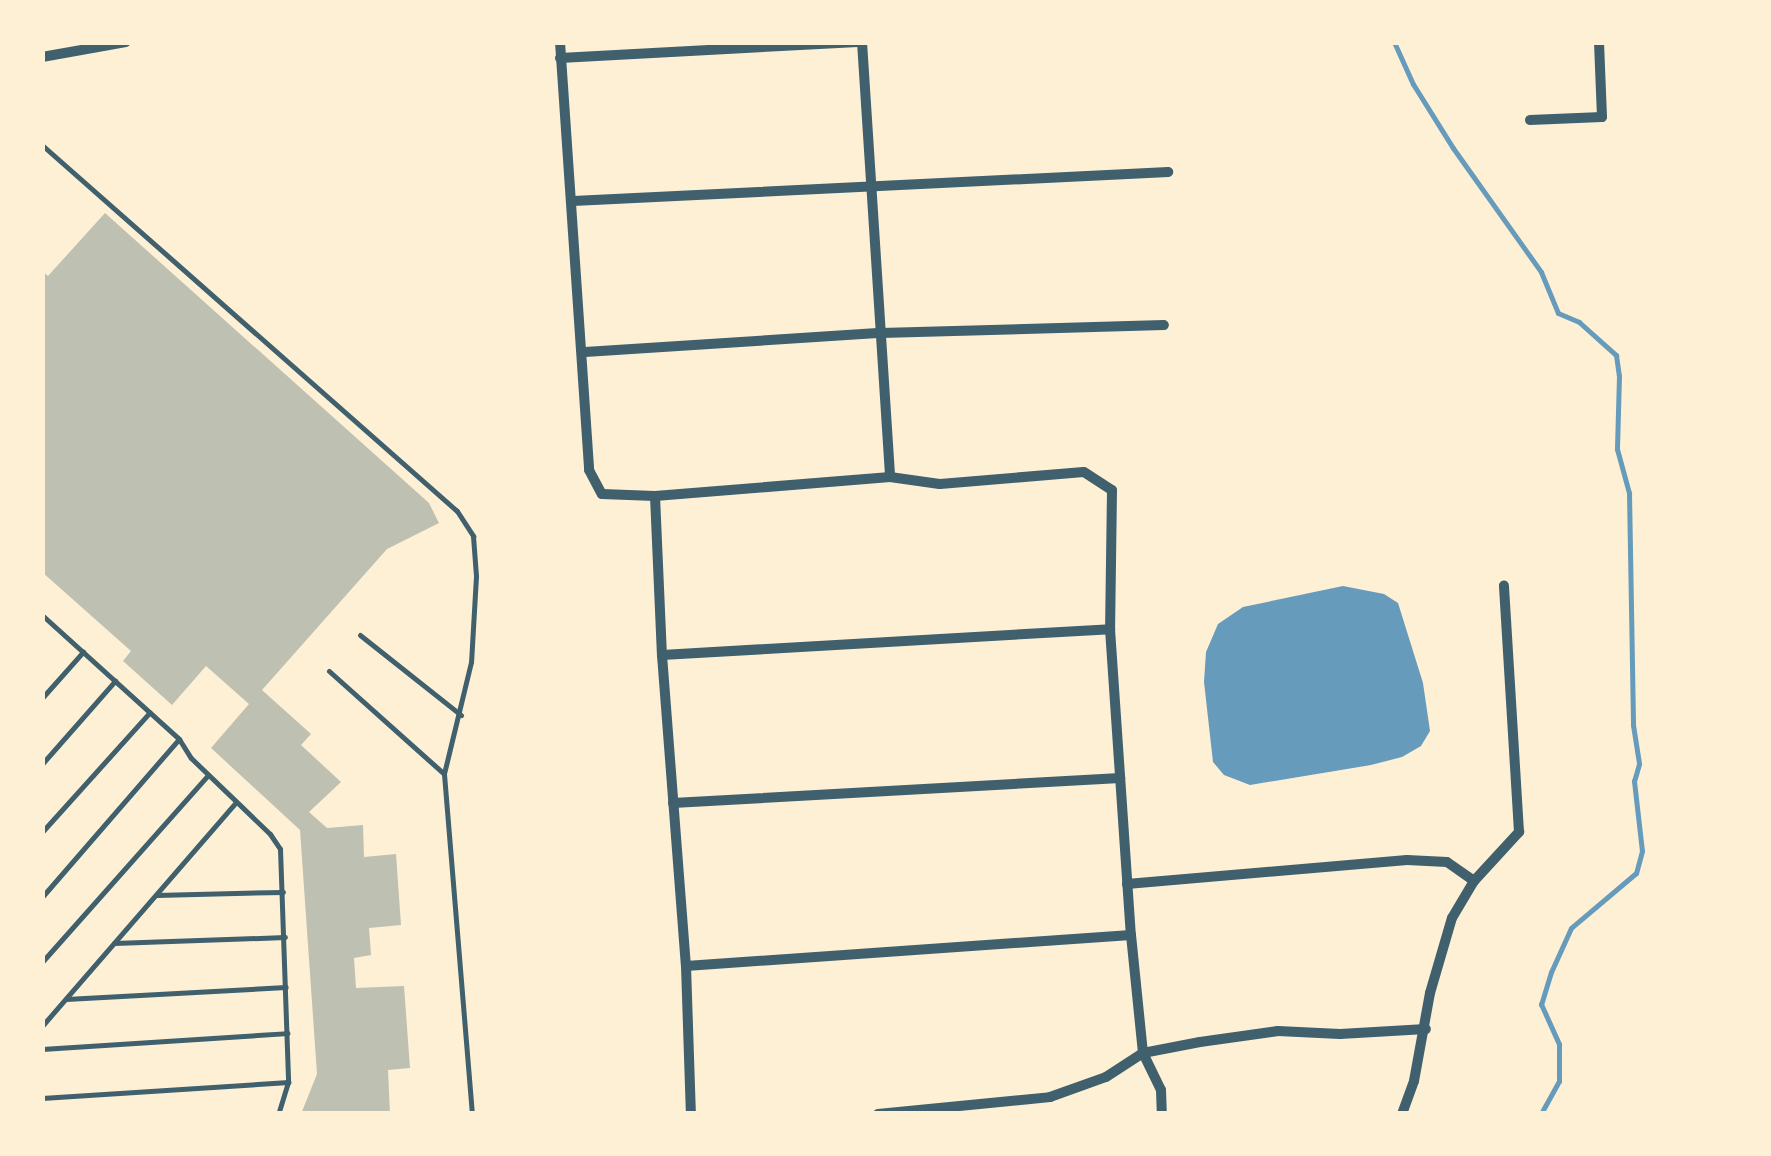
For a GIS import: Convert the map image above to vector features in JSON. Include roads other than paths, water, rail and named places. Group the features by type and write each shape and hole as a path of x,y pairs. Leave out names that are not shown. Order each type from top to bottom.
{"street":[{"path":"42,57 126,42"},
{"path":"560,42 594,484 602,494 656,496 890,477 940,484 1084,472 1100,478 1112,490 1110,629 1130,936 1142,1053 1161,1090 1162,1114"},
{"path":"560,58 860,42 890,477"},
{"path":"1530,120 1602,117 1599,42"},
{"path":"572,201 1168,172"},
{"path":"584,352 881,333 1164,325"},
{"path":"656,496 662,655 686,966 691,1114"},
{"path":"1402,1114 1452,918 1474,880 1508,850 1519,832 1522,812 1504,585"},
{"path":"662,655 1110,629"},
{"path":"674,803 1120,778"},
{"path":"1127,884 1407,860 1447,862 1474,880"},
{"path":"686,966 1130,936"},
{"path":"878,1114 984,1108 1014,1102 1076,1089 1142,1053 1278,1031 1340,1034 1426,1030"}],"lane":[{"path":"42,146 458,512 473,536 476,576 471,662 444,774 472,1114"},
{"path":"42,158 49,151"},
{"path":"42,626 45,618 179,739 208,775 270,834 280,850 288,1082 278,1114"},
{"path":"360,635 461,715"},
{"path":"42,698 83,652"},
{"path":"329,671 444,774"},
{"path":"42,764 115,681"},
{"path":"42,832 150,712"},
{"path":"42,897 179,739"},
{"path":"42,962 208,775"},
{"path":"42,1026 236,802"},
{"path":"156,895 284,892"},
{"path":"114,943 284,937"},
{"path":"66,999 286,987"},
{"path":"42,1049 287,1033"},
{"path":"42,1098 288,1082"}],"water":[{"path":"1343,586 1384,594 1398,603 1423,683 1430,731 1421,746 1402,757 1371,765 1250,785 1224,775 1213,762 1204,682 1206,652 1218,624 1243,607"}],"waterway":[{"path":"1394,42 1413,84 1453,148 1541,272 1558,313 1579,322 1616,355 1619,376 1617,449 1629,493 1633,725 1639,764 1634,781 1642,851 1636,873 1571,928 1551,972 1541,1004 1559,1044 1559,1081 1541,1114"}]}
